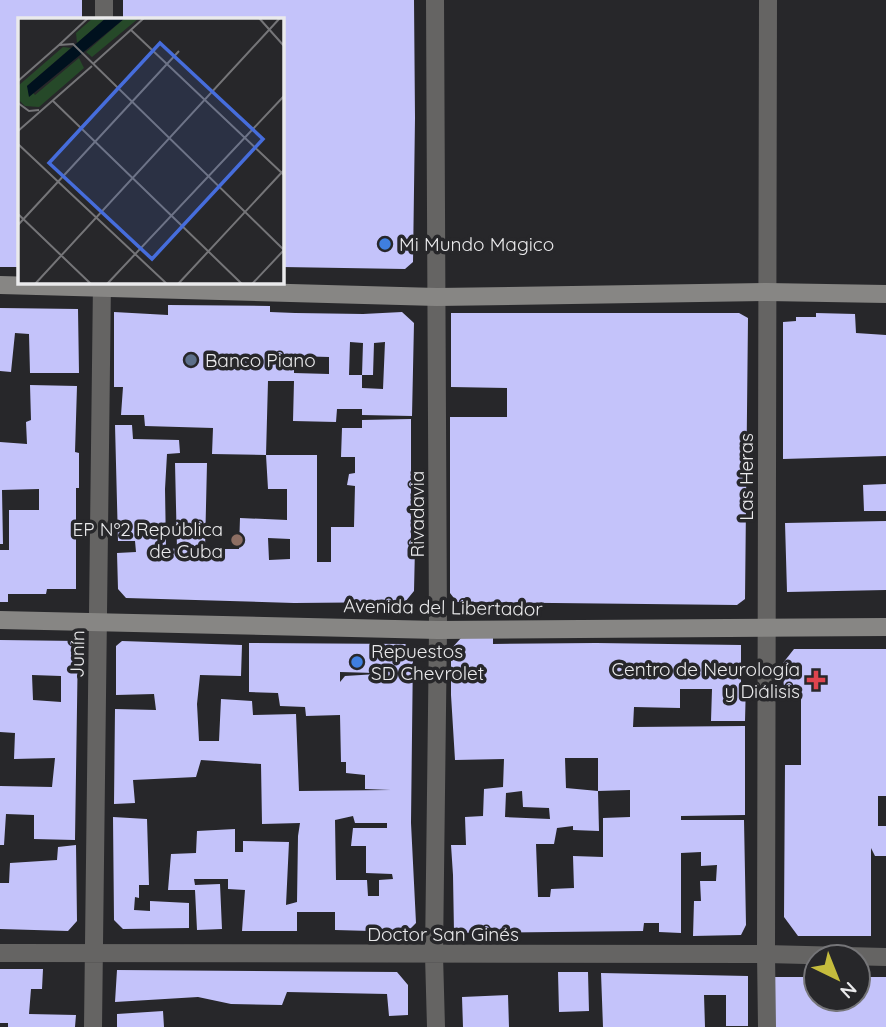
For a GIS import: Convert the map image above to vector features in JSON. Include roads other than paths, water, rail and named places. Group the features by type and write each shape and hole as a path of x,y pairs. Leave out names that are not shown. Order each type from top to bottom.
{"main road":[{"path":"0,285 102,284 437,297 767,292 886,294"},
{"name":"Avenida del Libertador","path":"0,620 438,630 886,627"}],"street":[{"path":"104,0 104,18"},
{"name":"Rivadavia","path":"435,0 438,630 436,1027"},
{"name":"Las Heras","path":"767,1027 768,0"},
{"name":"Junín","path":"93,1027 102,284"},
{"name":"Doctor San Ginés","path":"0,953 766,954 886,957"}],"place":[{"name":"Mi Mundo Magico","path":"385,244"},
{"name":"Banco Piano","path":"191,360"},
{"name":"EP Nº2 República de Cuba","path":"237,540"},
{"name":"Repuestos SD Chevrolet","path":"357,662"},
{"name":"Centro de Neurología y Diálisis","path":"816,680"}]}
